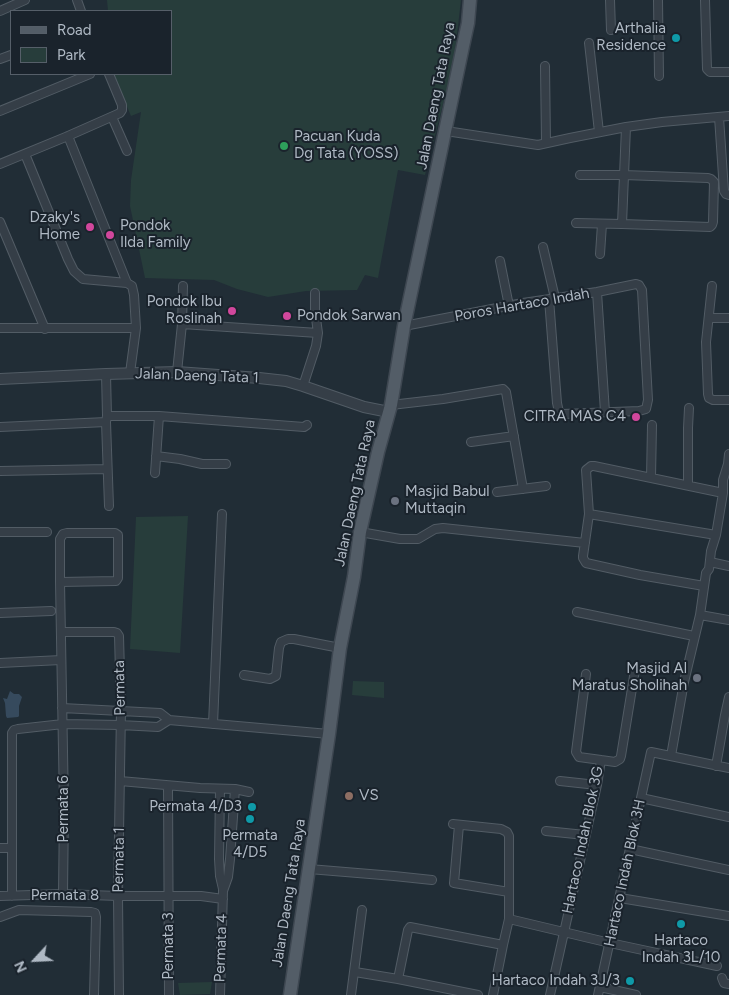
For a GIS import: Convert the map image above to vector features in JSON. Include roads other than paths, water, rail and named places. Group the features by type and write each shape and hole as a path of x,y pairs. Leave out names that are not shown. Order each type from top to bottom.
{"main road":[{"name":"Jalan Daeng Tata Raya","path":"290,995 340,648 354,577 360,532 390,409 404,326 466,33 470,0"}],"street":[{"path":"0,10 24,0"},
{"path":"610,0 611,30"},
{"path":"658,0 660,76"},
{"path":"705,0 707,69 710,72 729,72"},
{"path":"589,42 599,132"},
{"path":"545,66 546,143"},
{"path":"0,112 88,75"},
{"path":"0,164 120,113 122,105 109,75"},
{"path":"719,116 724,191 725,194 729,195"},
{"path":"446,131 538,145 599,132 662,122 729,116"},
{"path":"112,117 127,151"},
{"path":"622,224 626,128"},
{"path":"68,136 127,283"},
{"path":"25,154 74,271 83,279 127,283 132,286 136,328 130,373"},
{"path":"576,223 707,228 712,226 713,222 714,183 711,179 580,176"},
{"path":"0,222 45,329"},
{"path":"600,254 602,224"},
{"path":"543,247 552,299 557,403 559,412 563,414 605,412 597,292"},
{"path":"500,261 509,306"},
{"name":"Poros Hartaco Indah","path":"404,326 636,284 642,290 648,406 646,409 639,411 605,412"},
{"path":"177,372 182,324 183,286"},
{"path":"712,286 706,342 708,394 711,399 729,400"},
{"path":"303,386 316,346 318,332 314,293"},
{"path":"709,318 729,318"},
{"path":"182,324 318,332"},
{"path":"0,328 136,328"},
{"name":"Jalan Daeng Tata 1","path":"0,379 177,372 259,378 286,381 364,407 390,409"},
{"path":"106,374 108,506"},
{"path":"390,409 503,389 506,392 524,488"},
{"path":"688,486 689,408"},
{"path":"155,474 158,416"},
{"path":"0,427 158,416 304,427 307,424"},
{"path":"651,478 652,425"},
{"path":"471,442 514,436"},
{"path":"729,454 723,480 723,493 716,535 711,551 709,569 706,573 700,615 684,682 671,756 729,768"},
{"path":"156,456 202,464 226,464"},
{"path":"704,586 588,564 584,561 589,514 586,470 594,466 723,493"},
{"path":"0,471 107,468"},
{"path":"497,492 546,486"},
{"path":"720,510 729,512"},
{"path":"213,724 222,514"},
{"path":"589,514 716,535"},
{"path":"360,532 400,539 418,539 435,529 443,528 585,543"},
{"path":"0,532 47,532"},
{"path":"60,582 116,581 118,578 118,535 115,533 67,533 63,534 60,539 60,582 62,632 61,660 63,724"},
{"path":"710,562 729,566"},
{"path":"0,613 51,611"},
{"path":"577,612 694,636"},
{"path":"700,615 729,620"},
{"name":"Permata","path":"12,848 12,733 14,730 63,724 120,725 119,636 114,632 62,632"},
{"path":"244,675 270,678 276,676 279,648 281,642 288,639 340,648"},
{"path":"0,663 61,660"},
{"path":"601,760 615,762 622,756 635,670"},
{"name":"Hartaco Indah Blok 3G","path":"550,995 601,760 579,757 576,752 586,674"},
{"path":"716,766 727,716 729,697"},
{"path":"62,708 160,712 170,720 329,734"},
{"path":"120,725 158,727 170,720"},
{"name":"Permata 6","path":"63,724 63,894"},
{"name":"Permata 1","path":"119,995 120,725"},
{"name":"Hartaco Indah Blok 3H","path":"599,991 651,752 671,756"},
{"path":"560,781 597,785"},
{"path":"120,782 236,789 249,792"},
{"path":"168,786 169,896"},
{"path":"220,789 219,859 223,897"},
{"path":"223,897 228,876 236,789"},
{"path":"640,798 729,817"},
{"path":"493,995 509,919 509,892 509,836 507,832 501,829 456,824 454,883 509,892"},
{"path":"546,831 585,835"},
{"path":"0,848 12,848 12,896"},
{"path":"630,849 729,870"},
{"path":"309,869 432,880"},
{"name":"Permata 8","path":"0,896 63,894 118,896"},
{"path":"118,896 223,897"},
{"name":"Permata 3","path":"169,896 169,995"},
{"name":"Permata 4","path":"220,995 223,897"},
{"path":"620,898 729,916"},
{"path":"0,917 19,910 95,913 94,995"},
{"path":"351,995 362,910"},
{"path":"509,919 717,966"},
{"path":"398,979 410,927 503,945"},
{"path":"355,972 478,995"},
{"path":"722,978 724,983 729,984"},
{"path":"599,991 636,995"}],"water":[{"path":"10,691 22,697 18,717 7,718 6,716 3,698 7,699"}],"place":[{"name":"Arthalia Residence","path":"676,38"},
{"name":"Pacuan Kuda Dg Tata (YOSS)","path":"284,146"},
{"name":"Dzaky's Home","path":"90,227"},
{"name":"Pondok Ilda Family","path":"110,235"},
{"name":"Pondok Ibu Roslinah","path":"232,311"},
{"name":"Pondok Sarwan","path":"287,316"},
{"name":"CITRA MAS C4","path":"636,417"},
{"name":"Masjid Babul Muttaqin","path":"395,501"},
{"name":"Masjid Al Maratus Sholihah","path":"697,678"},
{"name":"VS","path":"349,796"},
{"name":"Permata 4/D3","path":"252,807"},
{"name":"Permata 4/D5","path":"250,819"},
{"name":"Hartaco Indah 3L/10","path":"681,924"},
{"name":"Hartaco Indah 3J/3","path":"630,981"}]}
